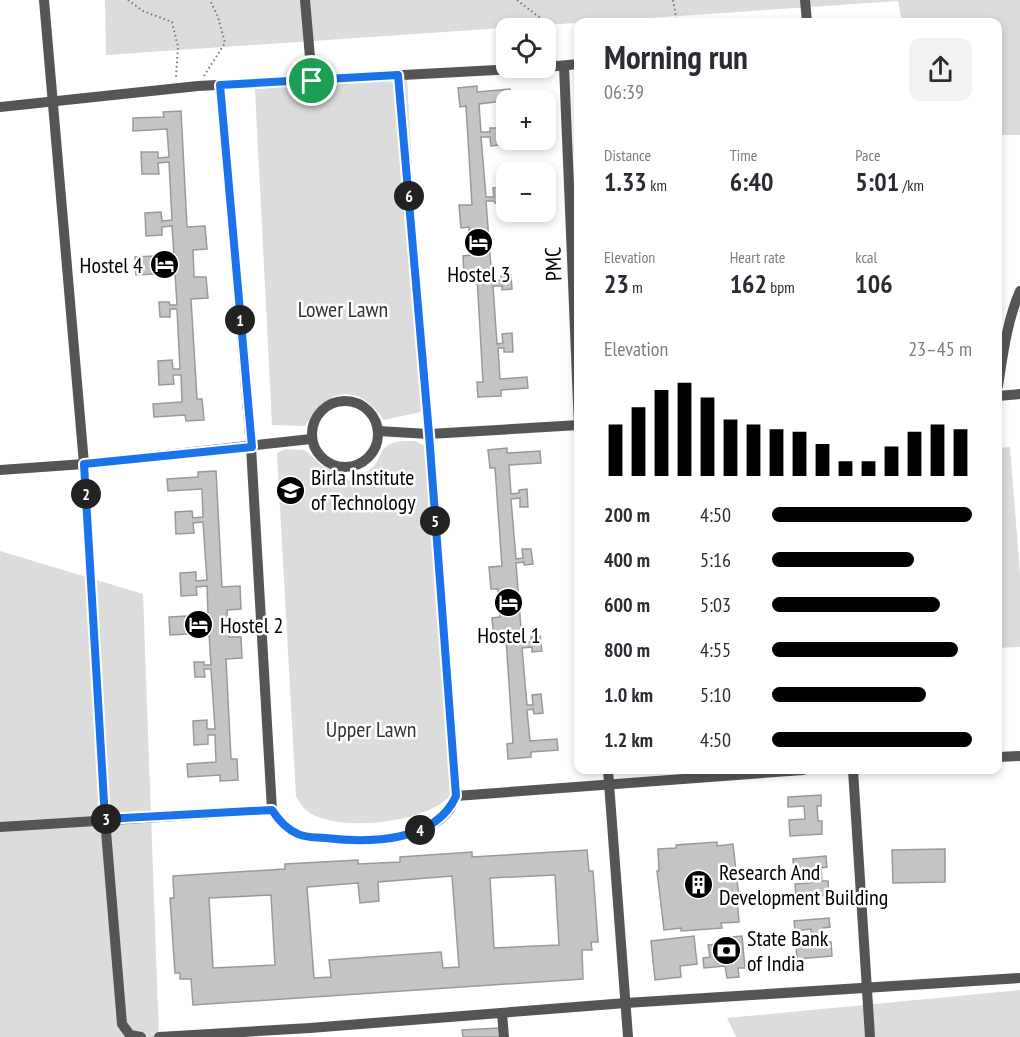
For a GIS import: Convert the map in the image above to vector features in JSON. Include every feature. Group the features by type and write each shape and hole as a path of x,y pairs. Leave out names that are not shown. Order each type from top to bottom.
{"street":[{"path":"44,0 84,464 105,819 122,1024 130,1035 141,1037"},
{"path":"306,0 312,81"},
{"path":"805,0 807,18"},
{"path":"556,66 574,65"},
{"name":"PMC","path":"564,66 574,305"},
{"path":"0,107 198,86 496,70"},
{"path":"220,85 252,447 272,810 280,824 300,835 351,841 376,840 421,830 439,820 450,809 456,796 429,434 398,75"},
{"path":"1002,361 1014,304 1020,291"},
{"path":"1002,396 1020,394"},
{"path":"341,400 354,402 366,408 374,418 378,431 377,444 371,455 360,464 348,467 335,466 323,460 315,450 311,439 312,424 318,412 329,404 341,400"},
{"path":"378,431 429,434 574,425"},
{"path":"0,470 84,464 311,439"},
{"path":"1002,757 1020,756"},
{"path":"609,774 628,1037"},
{"path":"456,796 752,774"},
{"path":"853,774 870,1037"},
{"path":"0,827 272,810"},
{"path":"159,1037 310,1032 626,1003 1020,978"},
{"path":"502,1013 504,1037"}],"path":[{"path":"128,0 143,11 172,22 178,47 175,89"},
{"path":"198,86 225,43 218,17 210,0"},
{"path":"518,0 540,18"},
{"path":"673,0 676,18"}],"green space":[{"path":"105,0 1020,0 1020,135 1002,135 1002,18 901,18 898,1 649,18 574,18 574,23 556,24 556,18 496,18 496,28 106,55"},
{"name":"Lower Lawn","path":"407,78 425,411 384,420 363,399 343,394 323,404 305,426 272,425 255,89"},
{"name":"Upper Lawn","path":"415,441 425,446 454,791 443,802 427,811 384,822 340,822 321,818 307,811 296,796 277,453 285,449 305,450 322,466 344,476 349,481 373,467 389,444"},
{"path":"1010,447 1020,574 1020,647 1002,648 1002,448"},
{"path":"0,551 143,594 159,1037 0,1037"},
{"path":"1020,990 1020,1037 736,1037 727,1018"}],"building":[{"name":"Hostel 3","path":"477,86 477,92 496,90 496,102 479,104 481,132 490,132 490,128 496,128 496,145 491,146 490,137 481,137 486,197 494,197 493,188 496,188 496,203 486,201 492,281 502,280 501,276 511,275 512,289 502,290 502,286 493,286 497,344 503,343 502,334 512,333 513,352 504,352 504,348 498,348 500,379 527,377 528,388 501,390 501,396 478,397 477,382 483,382 477,277 464,278 463,256 470,255 469,227 461,228 459,205 472,205 466,106 460,107 458,88"},
{"name":"Hostel 4","path":"181,111 187,227 205,226 207,249 193,250 194,277 206,277 208,298 191,299 197,399 202,399 204,420 186,421 185,415 154,417 153,404 182,402 181,375 173,375 174,384 159,385 158,361 172,360 173,369 180,369 177,309 170,309 170,317 160,317 159,302 177,305 175,273 136,275 135,257 174,255 172,226 162,227 162,235 146,236 145,213 161,212 162,221 172,220 169,162 158,163 159,174 142,174 141,152 158,152 158,158 169,157 167,129 133,131 133,118 164,117 163,112"},
{"name":"Hostel 1","path":"507,448 507,453 540,451 541,463 509,465 511,494 527,489 528,507 520,507 520,498 511,499 516,559 523,558 522,549 531,549 533,564 516,563 522,642 531,642 531,637 540,636 542,651 532,652 532,647 522,648 527,705 533,705 532,695 541,694 543,713 534,714 533,709 527,710 530,741 557,739 558,750 531,752 531,757 508,759 507,744 513,743 506,639 494,639 492,618 500,617 498,589 491,589 489,567 502,566 495,468 490,468 488,450"},
{"name":"Hostel 2","path":"216,471 222,587 240,586 241,609 227,610 229,637 241,637 242,658 226,659 231,759 237,759 238,780 220,781 220,775 188,777 187,764 216,762 215,735 208,735 208,744 194,745 193,721 207,720 207,729 215,729 211,669 204,669 205,677 195,677 194,662 211,665 209,633 170,635 169,617 208,615 207,586 196,587 197,595 181,596 180,573 196,572 196,581 207,580 203,522 193,523 194,533 176,534 175,512 192,511 193,518 203,517 202,489 168,491 167,479 198,477 198,472"},
{"path":"821,795 821,806 817,806 818,821 822,821 822,834 790,836 789,820 805,819 804,806 788,807 788,797"},
{"name":"Research And Development Building","path":"717,842 717,846 733,844 739,898 737,898 739,922 721,923 722,928 664,930 657,871 659,871 658,849 676,848 676,845"},
{"path":"945,849 945,882 893,883 892,850"},
{"path":"587,850 589,871 593,871 598,942 591,942 592,950 582,950 583,979 193,1005 191,979 180,979 180,973 175,973 170,898 174,898 173,876 285,869 285,864 358,860 358,864 400,862 400,857 472,852 472,857","holes":["555,875 559,945 494,948 490,878","452,876 459,967 443,968 441,952 329,960 331,977 314,978 307,887 358,883 360,903 379,901 378,882","271,895 275,965 213,968 209,898"]},
{"path":"826,856 827,867 821,868 822,881 828,881 829,895 796,898 795,884 810,883 809,867 794,869 793,859"},
{"path":"829,918 830,927 823,928 825,942 831,942 832,956 797,959 796,945 812,944 811,929 795,931 794,921"},
{"path":"694,936 697,964 680,966 681,977 655,980 651,941"},
{"name":"State Bank of India","path":"742,936 745,968 738,968 739,977 727,978 725,966 704,968 703,958 710,957 708,945 723,944 722,938"},
{"path":"499,1028 500,1037 463,1037 462,1030"}],"place":[{"name":"Hostel 3","path":"479,242"},
{"name":"Hostel 4","path":"164,265"},
{"name":"Birla Institute of Technology","path":"290,490"},
{"name":"Hostel 1","path":"509,603"},
{"name":"Hostel 2","path":"199,625"},
{"name":"Research And Development Building","path":"698,885"},
{"name":"State Bank of India","path":"726,951"}],"route":[{"path":"398,75 429,434 456,796 450,809 439,820 421,830 376,840 351,841 300,835 280,824 272,810 105,819 84,464 252,447 220,85 312,81 398,75"}]}
